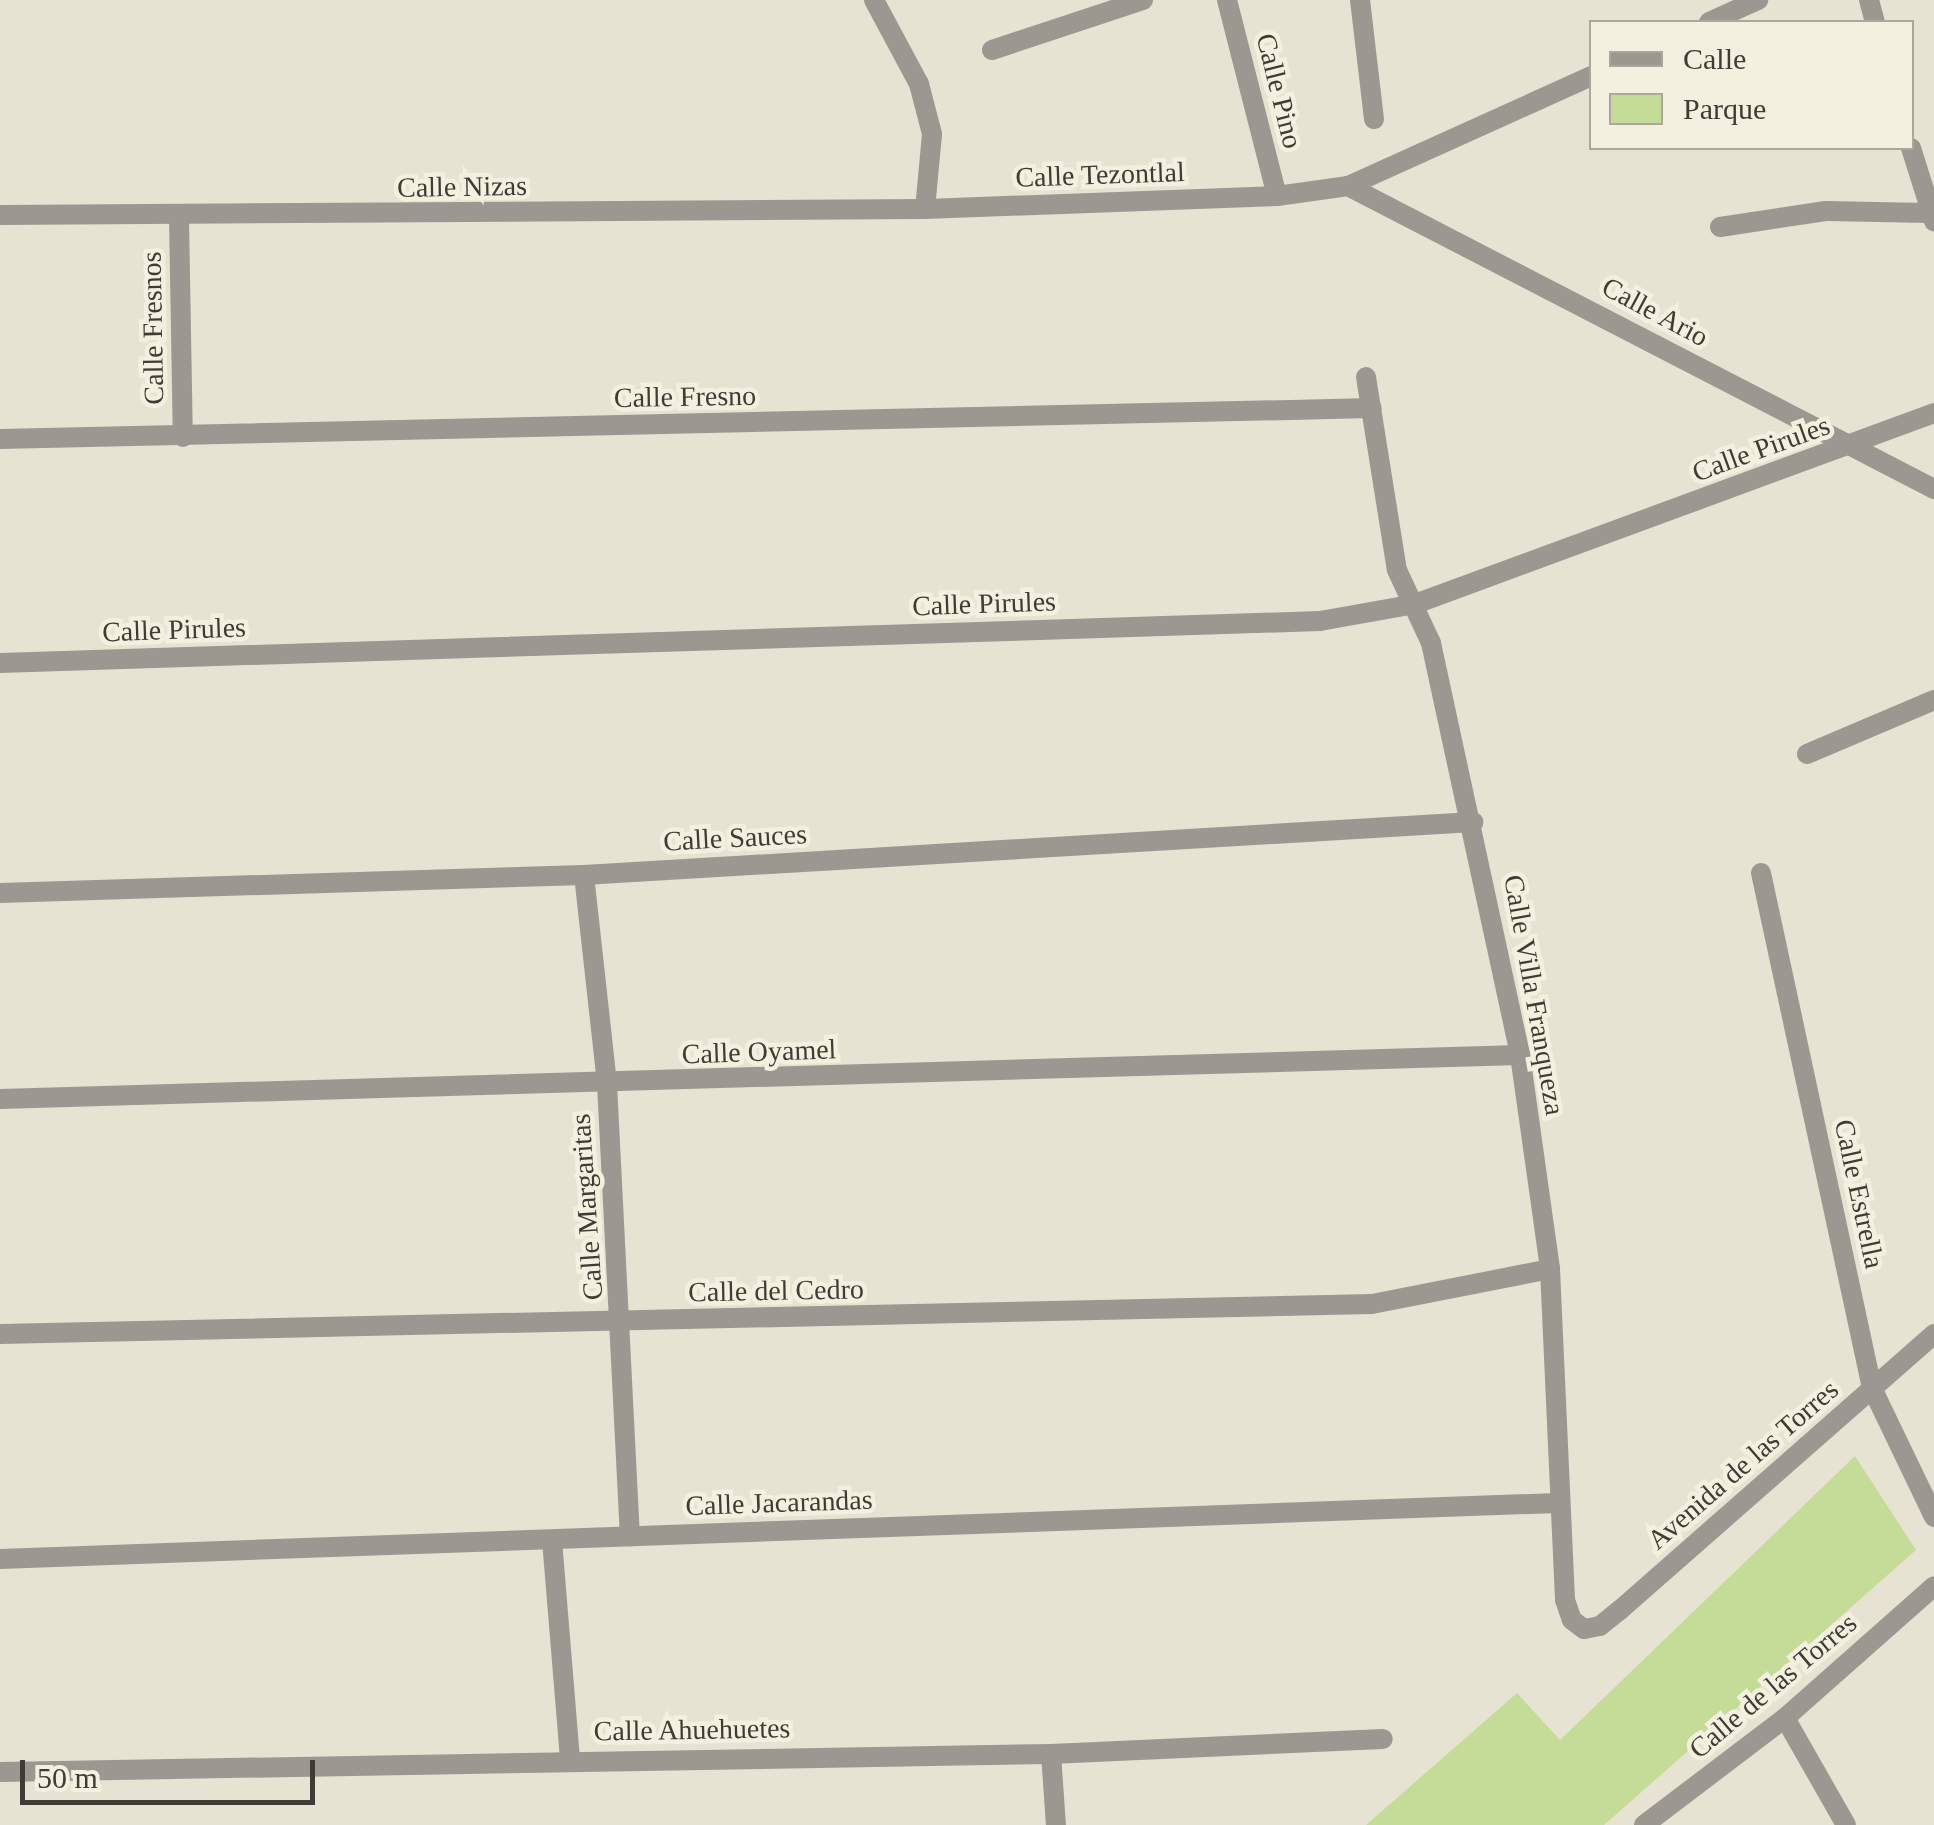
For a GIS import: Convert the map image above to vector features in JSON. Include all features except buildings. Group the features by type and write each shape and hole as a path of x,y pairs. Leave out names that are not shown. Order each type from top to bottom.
{"street":[{"path":"874,0 919,84 932,134 925,210"},
{"path":"992,50 1143,0"},
{"name":"Calle Pino","path":"1227,0 1277,196"},
{"path":"1360,0 1374,119"},
{"path":"1713,20 1758,0"},
{"path":"1277,196 1348,186 1589,77"},
{"path":"1720,227 1826,212 1932,217 1912,150"},
{"name":"Calle Ario","path":"1348,186 1934,489"},
{"name":"Calle Tezontlal","path":"925,210 1277,196"},
{"name":"Calle Nizas","path":"0,215 925,210"},
{"name":"Calle Fresnos","path":"179,217 183,437"},
{"name":"Calle Villa Franqueza","path":"1366,377 1398,570 1431,643 1474,822 1520,1056 1550,1270 1565,1600 1572,1620 1584,1629"},
{"name":"Calle Fresno","path":"0,439 1372,408"},
{"name":"Calle Pirules","path":"0,664 1320,621 1415,604 1934,413"},
{"path":"1806,754 1934,700"},
{"name":"Calle Sauces","path":"0,893 584,875 1474,822"},
{"name":"Calle Estrella","path":"1761,872 1872,1388 1934,1517"},
{"name":"Calle Margaritas","path":"584,875 608,1084 630,1536"},
{"name":"Calle Oyamel","path":"0,1099 1520,1056"},
{"name":"Calle del Cedro","path":"0,1334 1372,1304 1550,1270"},
{"name":"Avenida de las Torres","path":"1584,1629 1620,1610 1934,1334"},
{"name":"Calle Jacarandas","path":"0,1559 1560,1504"},
{"path":"552,1540 570,1758"},
{"name":"Calle de las Torres","path":"1644,1825 1785,1718 1934,1586"},
{"path":"1785,1718 1846,1825"},
{"name":"Calle Ahuehuetes","path":"0,1772 570,1758 1052,1754 1383,1739"},
{"path":"1052,1754 1056,1825"}],"green space":[{"path":"1855,1456 1916,1550 1604,1825 1366,1825 1517,1693 1560,1740"}]}
